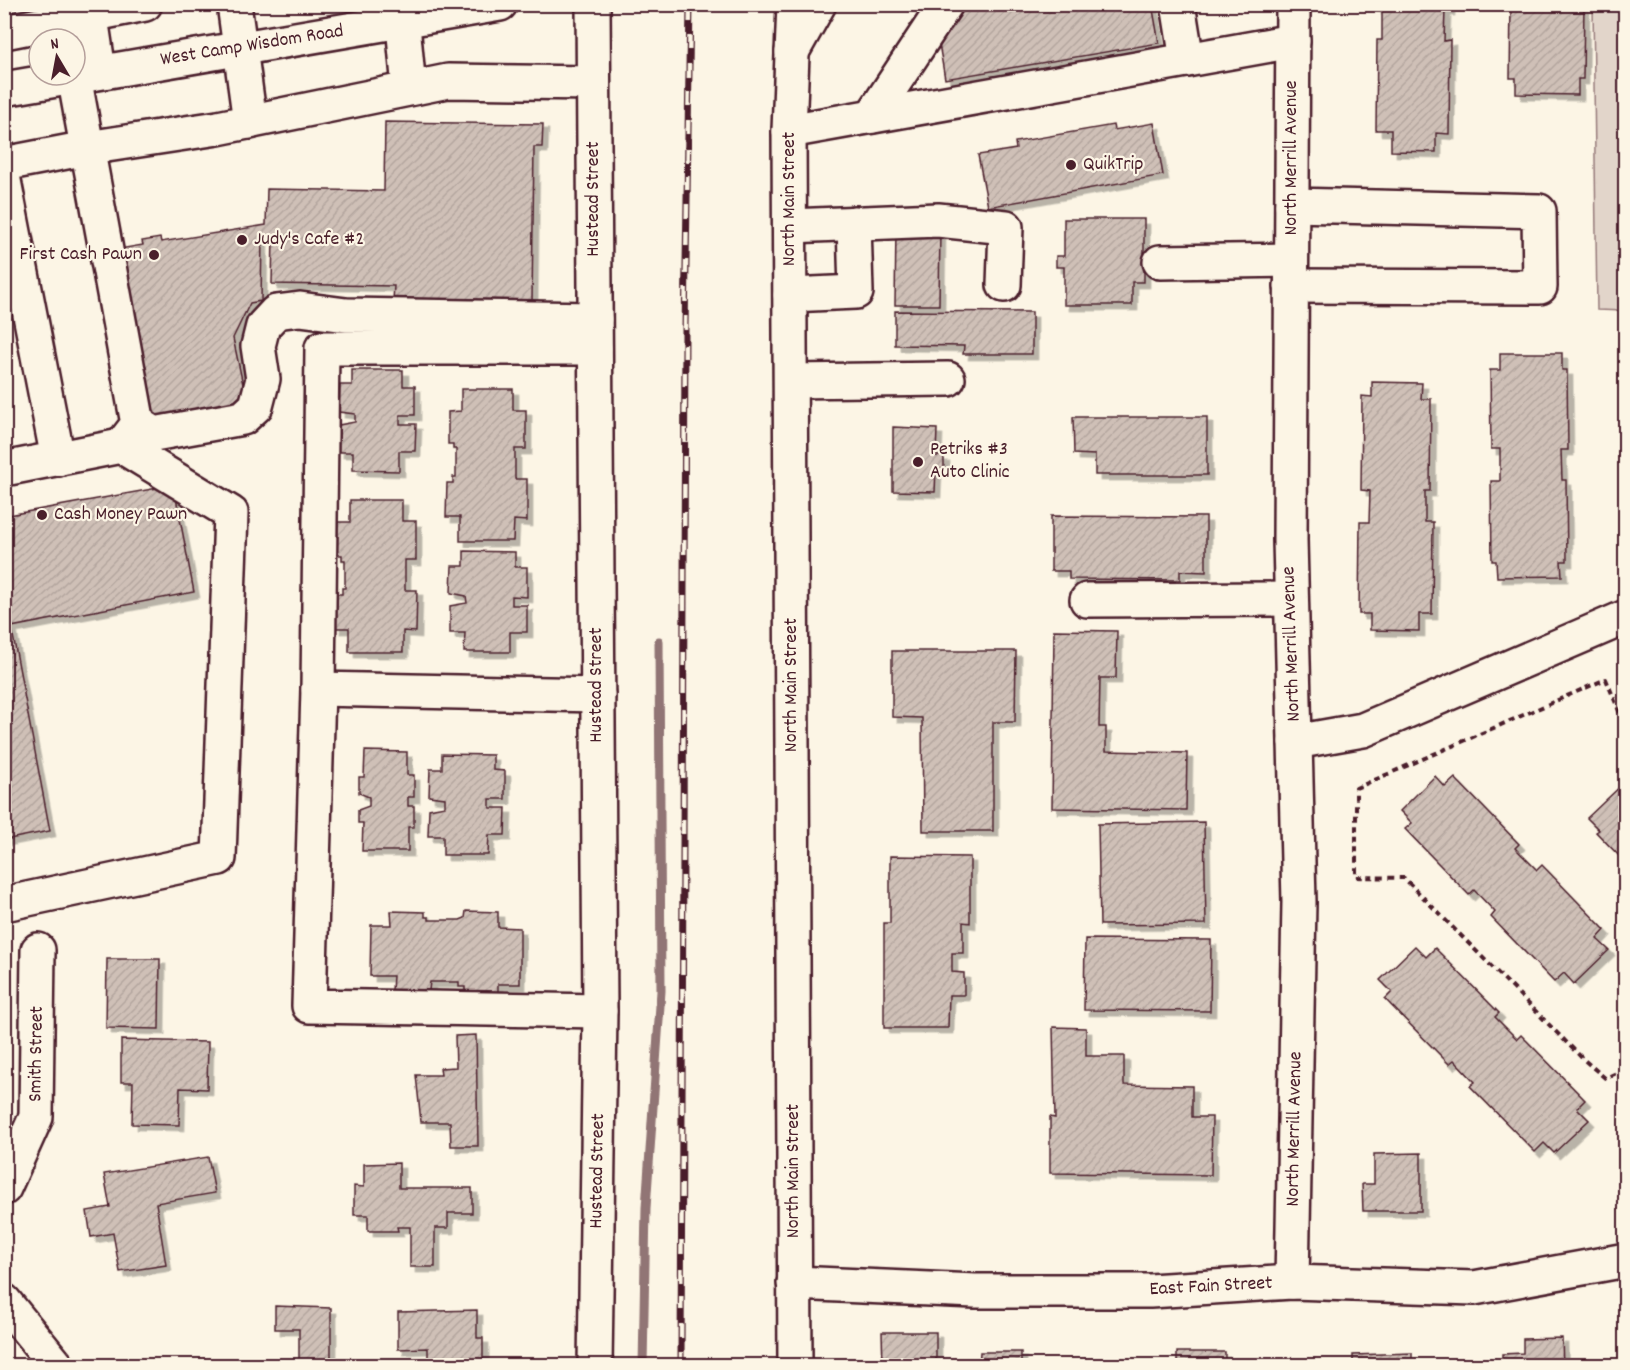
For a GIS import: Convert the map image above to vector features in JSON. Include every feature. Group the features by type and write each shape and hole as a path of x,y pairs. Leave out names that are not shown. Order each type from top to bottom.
{"street":[{"path":"4,32 90,10 145,4"},
{"path":"234,4 250,122"},
{"name":"West Camp Wisdom Road","path":"87,72 240,48 403,13 500,4"},
{"name":"Hustead Street","path":"593,4 600,1011 595,1365"},
{"name":"North Main Street","path":"794,4 789,131 795,1365"},
{"path":"792,52 819,4"},
{"path":"872,116 946,4"},
{"path":"1178,4 1187,60"},
{"name":"North Merrill Avenue","path":"1292,1282 1299,902 1291,599 1293,4"},
{"path":"84,27 90,10"},
{"path":"403,13 409,88"},
{"path":"789,131 1293,41"},
{"path":"4,164 87,148 250,122 448,81 593,83"},
{"name":"West Camp Wisdom Road","path":"4,89 27,84"},
{"path":"4,904 219,858 231,513 130,435 87,148 68,87"},
{"path":"4,181 58,459"},
{"path":"1160,262 1291,273 1540,287 1539,211 1292,205"},
{"path":"790,226 938,220 1006,227 1004,285"},
{"path":"790,295 856,292 854,224"},
{"path":"4,470 58,459 130,435 154,434 243,418 256,406 263,380 258,346 263,326 276,312 300,309 346,315 595,334"},
{"path":"595,334 322,348 318,690 309,1006 600,1011"},
{"path":"790,381 948,379"},
{"path":"1087,600 1291,599"},
{"path":"1295,742 1363,730 1626,617"},
{"path":"318,690 597,696"},
{"name":"Smith Street","path":"4,1188 36,1117 38,950"},
{"name":"East Fain Street","path":"794,1283 975,1291 1150,1292 1292,1282 1474,1288 1625,1269"},
{"path":"4,1301 57,1365"}],"path":[{"path":"1626,721 1621,716 1606,679 1356,788 1356,877 1404,878 1583,1059 1605,1078 1626,1069"}],"shaded area":[{"path":"1593,5 1625,5 1625,311 1597,310"}],"building":[{"path":"962,4 1152,4 1159,43 945,79 938,38"},
{"path":"1376,4 1449,4 1449,10 1445,10 1444,41 1450,40 1449,134 1436,133 1436,152 1391,151 1391,130 1376,130 1377,40 1382,40 1382,9 1376,9"},
{"path":"1511,4 1584,4 1583,79 1578,79 1578,95 1516,94 1516,78 1510,78"},
{"path":"385,122 543,124 542,147 534,147 532,302 393,300 394,286 272,284 273,237 262,237 261,301 250,303 233,338 247,403 150,420 119,249 143,245 142,241 160,238 161,242 266,225 267,189 384,191"},
{"name":"QuikTrip","path":"1154,123 1163,175 988,207 978,155 1016,149 1015,142 1113,125 1114,130"},
{"path":"1064,219 1144,219 1144,282 1132,282 1132,305 1064,305 1064,267 1056,267 1056,256 1064,256"},
{"path":"896,229 940,230 939,305 895,305"},
{"path":"895,311 1032,312 1032,354 963,354 964,346 895,345"},
{"path":"1500,353 1562,353 1562,370 1567,370 1568,450 1561,450 1562,480 1566,480 1567,561 1561,561 1562,576 1497,577 1496,561 1492,561 1491,481 1500,481 1500,449 1491,449 1490,370 1500,370"},
{"path":"352,370 403,370 403,386 415,386 415,415 400,415 400,424 416,424 415,451 399,451 399,471 353,470 353,452 338,452 339,425 355,422 355,414 339,412 340,385 352,385"},
{"path":"1372,382 1422,383 1421,399 1431,399 1430,491 1425,491 1425,522 1433,522 1432,614 1419,614 1419,631 1370,630 1370,614 1359,614 1360,522 1369,522 1370,491 1361,490 1362,396 1372,397"},
{"path":"461,389 513,389 513,410 526,410 526,449 515,449 515,479 527,479 527,521 514,520 513,541 460,541 460,517 446,517 447,483 453,483 453,477 456,477 456,449 453,449 453,444 448,444 448,412 461,411"},
{"path":"1073,417 1207,417 1207,475 1095,475 1095,455 1074,454"},
{"name":"Petriks #3 Auto Clinic","path":"893,427 937,429 936,456 944,456 944,469 936,469 935,492 893,491"},
{"path":"1626,450 1626,510 1624,510"},
{"path":"163,487 176,498 194,592 11,627 4,588 4,516"},
{"path":"350,500 402,500 402,521 416,521 416,560 405,560 405,590 417,590 416,632 403,631 403,652 349,652 349,628 335,628 336,594 342,594 342,588 345,588 345,560 342,560 342,555 337,555 338,522 350,522"},
{"path":"1051,516 1206,517 1206,572 1180,571 1180,580 1069,579 1069,571 1051,571"},
{"path":"464,551 515,552 515,567 527,567 527,597 512,596 512,605 527,605 527,632 510,632 510,652 464,652 465,633 450,633 450,606 467,603 466,596 451,593 452,566 464,566"},
{"path":"4,588 50,831 4,840"},
{"path":"1054,630 1117,631 1116,678 1100,678 1099,727 1106,727 1106,751 1187,753 1186,810 1052,808"},
{"path":"892,651 1016,651 1015,722 993,722 993,831 923,831 922,718 892,717"},
{"path":"365,751 407,752 407,775 414,775 414,797 408,797 408,806 414,806 414,827 408,827 408,851 362,851 363,823 358,823 358,810 369,806 369,797 359,793 359,777 364,777"},
{"path":"442,754 493,755 493,770 505,771 505,799 490,799 490,808 506,808 505,835 489,835 488,855 443,855 443,836 428,836 429,809 445,806 445,798 429,796 430,769 442,769"},
{"path":"1435,776 1445,787 1455,778 1519,844 1515,848 1537,870 1542,865 1605,930 1597,939 1609,950 1574,984 1564,973 1554,982 1491,917 1495,912 1474,890 1469,895 1405,829 1412,823 1400,811"},
{"path":"1626,781 1626,863 1596,832 1599,830 1587,818"},
{"path":"1204,822 1206,924 1100,925 1098,824"},
{"path":"890,856 970,857 970,923 963,922 963,953 952,953 952,972 964,973 964,995 949,995 948,1028 884,1028 884,923 890,923"},
{"path":"391,911 425,912 425,917 429,917 429,920 460,920 465,918 466,911 498,912 498,927 520,928 520,984 498,984 498,993 465,992 465,987 459,987 459,982 430,982 429,990 392,990 393,976 370,976 371,925 392,925"},
{"path":"1085,939 1211,940 1210,1011 1084,1010"},
{"path":"1415,946 1426,957 1435,948 1499,1013 1495,1017 1517,1039 1521,1035 1585,1100 1577,1108 1589,1120 1554,1153 1544,1143 1535,1152 1470,1086 1475,1082 1454,1060 1449,1064 1385,999 1392,992 1380,980"},
{"path":"107,959 160,959 159,1029 106,1028"},
{"path":"1053,1027 1086,1028 1086,1056 1124,1056 1124,1085 1192,1086 1192,1117 1212,1117 1211,1175 1050,1173 1050,1117 1055,1118"},
{"path":"476,1035 478,1146 451,1146 450,1122 421,1122 416,1075 441,1075 440,1068 456,1067 455,1036"},
{"path":"121,1040 208,1042 207,1089 180,1088 179,1125 132,1124 133,1082 121,1082"},
{"path":"1421,1153 1421,1211 1363,1211 1362,1184 1374,1184 1374,1154"},
{"path":"208,1157 215,1193 156,1203 166,1265 120,1272 113,1233 91,1237 87,1211 110,1207 104,1174"},
{"path":"399,1163 399,1188 472,1188 472,1213 448,1213 448,1228 435,1228 435,1267 410,1267 410,1227 397,1227 398,1231 368,1231 368,1215 354,1215 354,1186 364,1187 364,1164"},
{"path":"275,1306 331,1308 331,1366 299,1366 299,1329 275,1329"},
{"path":"477,1310 477,1338 483,1338 483,1366 428,1366 428,1348 398,1349 398,1312"},
{"path":"882,1332 936,1332 936,1366 883,1366"},
{"path":"1562,1338 1563,1366 1499,1366 1502,1364 1502,1354 1523,1353 1523,1339"},
{"path":"980,1352 1021,1352 1021,1366 979,1366"},
{"path":"1177,1352 1225,1352 1225,1366 1177,1366"},
{"path":"1412,1353 1412,1366 1353,1366 1353,1355"}],"waterway":[{"path":"643,1366 646,1208 661,991 659,641"}],"railway":[{"path":"681,1366 685,330 690,4"}],"place":[{"name":"QuikTrip","path":"1071,165"},
{"name":"Judy's Cafe #2","path":"242,240"},
{"name":"First Cash Pawn","path":"154,255"},
{"name":"Petriks #3 Auto Clinic","path":"918,462"},
{"name":"Cash Money Pawn","path":"42,515"}]}
